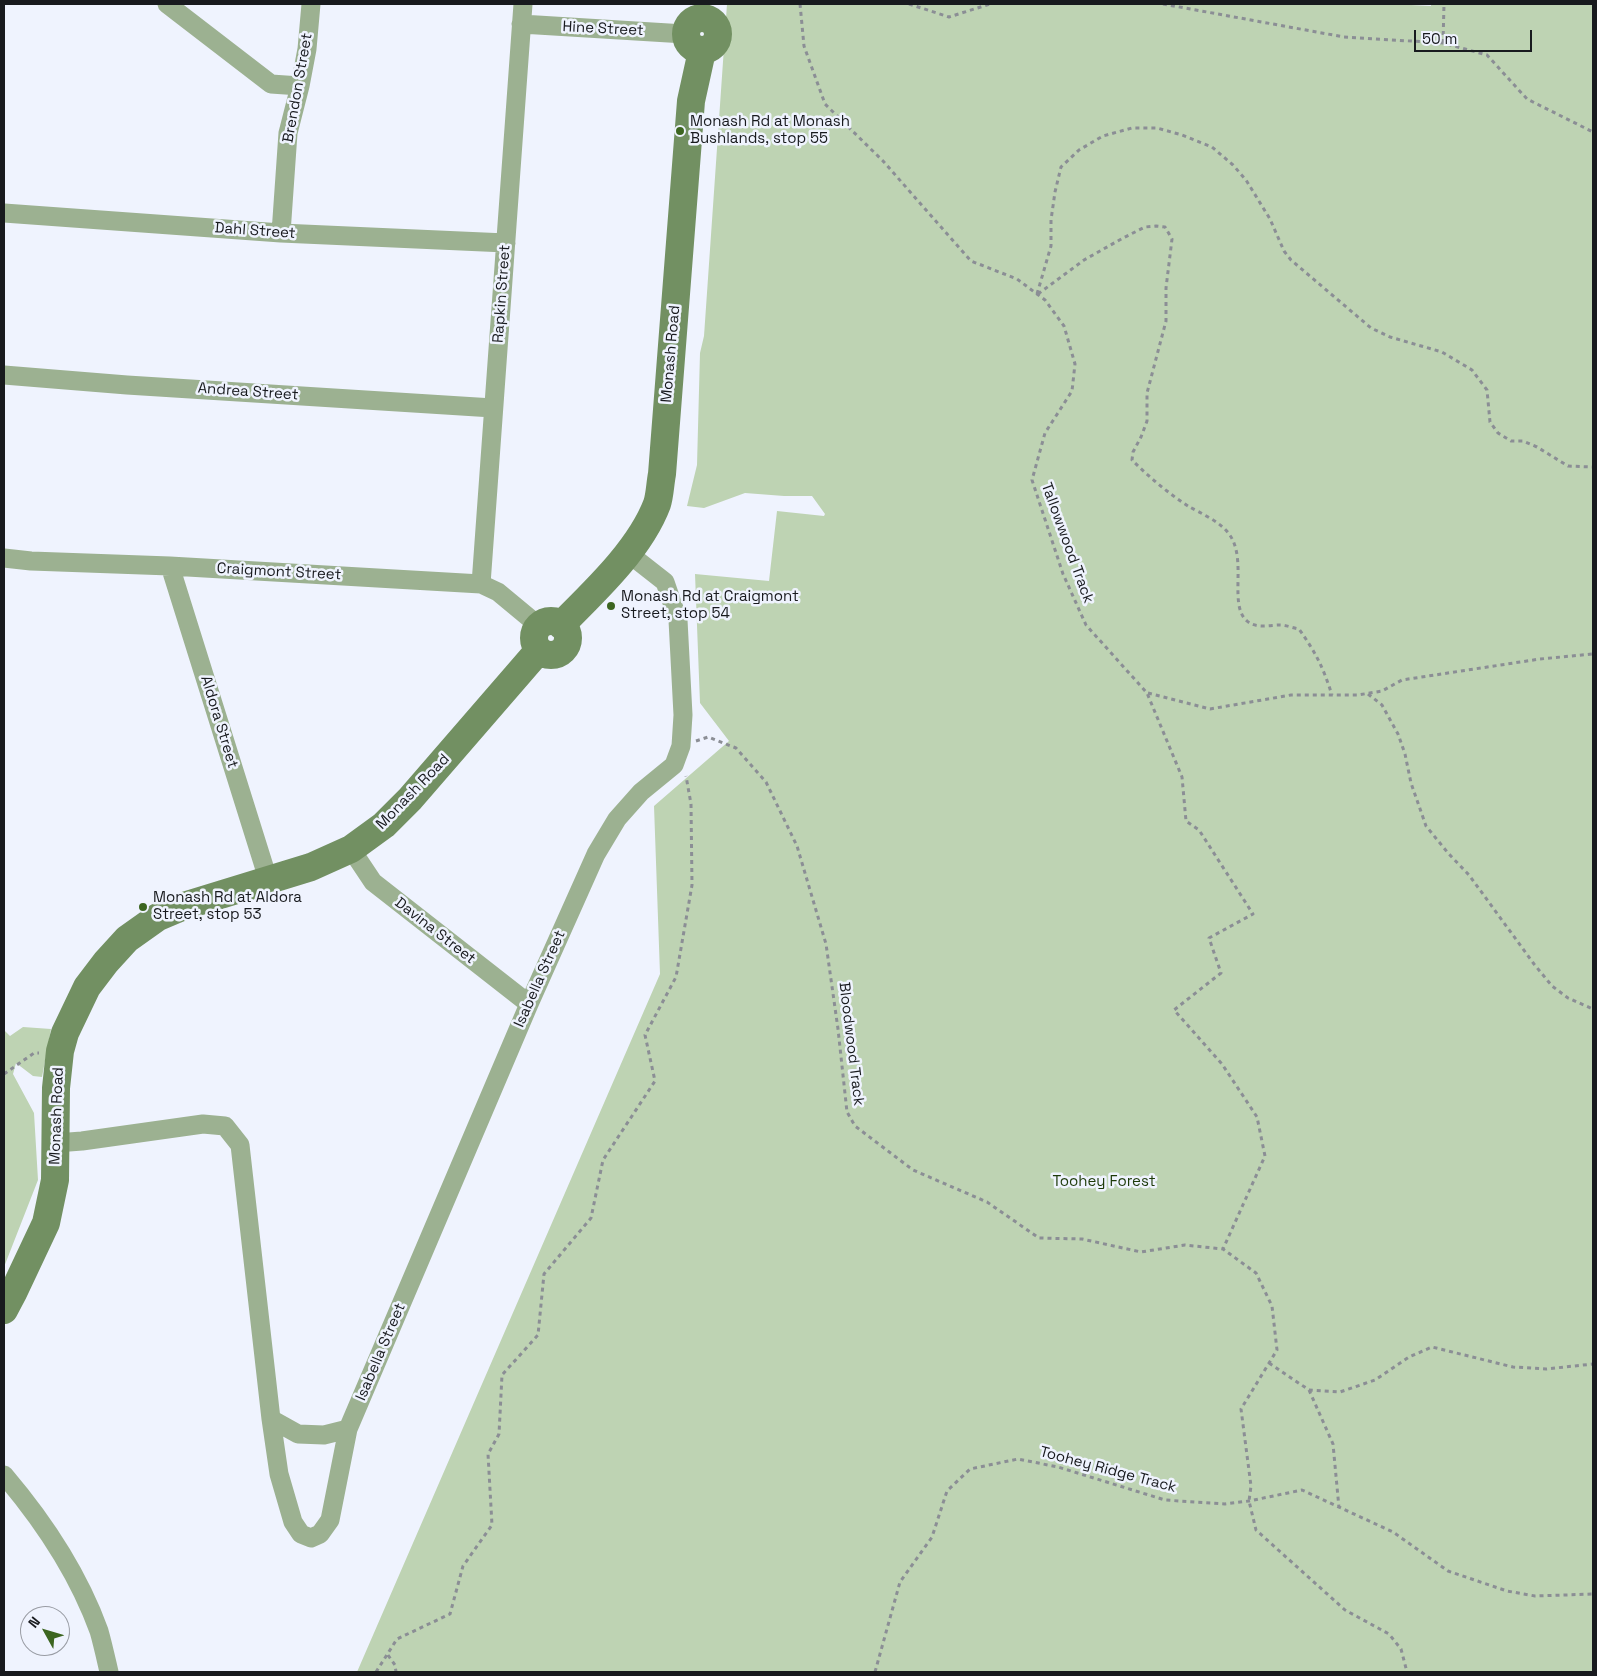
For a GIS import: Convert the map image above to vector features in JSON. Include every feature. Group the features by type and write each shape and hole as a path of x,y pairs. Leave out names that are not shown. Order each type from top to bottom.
{"street":[{"path":"167,4 270,84 300,86"},
{"name":"Brendon Street","path":"281,233 288,133 307,48 311,4"},
{"name":"Rapkin Street","path":"481,584 523,4"},
{"name":"Hine Street","path":"521,24 699,26"},
{"name":"Monash Road","path":"4,1310 46,1223 55,1180 56,1088 60,1050 74,1011 87,987 106,962 128,939 158,917 184,906 311,867 351,850 384,825 410,799 546,633 628,553 644,531 657,503 662,474 691,102 699,26"},
{"name":"Dahl Street","path":"4,213 281,233 506,243"},
{"name":"Andrea Street","path":"4,375 127,385 493,408"},
{"name":"Isabella Street","path":"56,1143 203,1124 225,1126 240,1145 279,1474 293,1522 301,1534 311,1538 320,1534 330,1520 348,1430 529,1004 596,854 617,819 642,792 674,765 681,746 683,715 678,620 665,582 628,553"},
{"name":"Craigmont Street","path":"4,558 31,561 170,566 481,584 498,592 546,633"},
{"name":"Aldora Street","path":"170,566 268,879"},
{"name":"Davina Street","path":"351,850 373,882 529,1004"},
{"path":"271,1419 298,1434 324,1435 348,1430"},
{"path":"4,1474 42,1522 72,1570 99,1632 109,1672"}],"path":[{"name":"Tallowwood Track","path":"800,4 804,46 824,104 883,161 971,261 1017,279 1045,300 1064,326 1074,364 1072,391 1045,433 1032,480 1063,574 1086,626 1147,693 1182,777 1186,821 1199,830 1254,914 1209,938 1221,973 1174,1010 1222,1064 1257,1117 1265,1156 1223,1249"},
{"path":"909,4 949,17 990,4"},
{"path":"1163,4 1344,37 1443,43 1487,55 1527,98 1593,132"},
{"path":"1443,43 1444,4"},
{"path":"1037,294 1051,246 1054,201 1061,168 1080,150 1103,136 1132,128 1158,128 1182,135 1212,147 1233,165 1259,199 1284,251 1291,260 1371,328 1390,337 1442,352 1472,370 1487,390 1490,422 1498,433 1511,441 1523,441 1537,447 1568,466 1593,467"},
{"path":"1037,294 1084,260 1123,238 1145,227 1165,227 1172,239 1166,288 1166,321 1147,393 1147,421 1133,452 1132,460 1162,487 1229,533 1236,550 1239,567 1237,594 1239,610 1247,622 1262,626 1282,625 1299,629 1324,668 1332,695"},
{"path":"1147,693 1210,709 1291,695 1332,695 1382,691 1402,680 1540,658 1593,654"},
{"path":"1368,693 1382,705 1398,734 1405,754 1411,783 1426,826 1469,875 1552,986 1568,998 1593,1009"},
{"name":"Bloodwood Track","path":"681,746 708,737 736,748 766,782 797,846 826,944 847,1112 855,1126 913,1170 987,1202 1039,1238 1082,1239 1141,1252 1185,1245 1223,1249"},
{"path":"376,1672 397,1639 450,1614 462,1566 492,1525 488,1454 499,1434 502,1374 538,1335 544,1274 591,1218 603,1160 655,1081 645,1034 676,977 692,885 691,804 681,746"},
{"path":"4,1074 34,1053 60,1050"},
{"path":"1223,1249 1256,1273 1272,1306 1277,1350 1241,1409 1251,1486 1250,1502 1256,1530 1345,1610 1389,1634 1401,1649 1407,1672"},
{"path":"1269,1363 1309,1390 1340,1392 1374,1380 1409,1357 1432,1347 1514,1367 1546,1369 1593,1364"},
{"path":"1309,1390 1333,1444 1339,1508"},
{"name":"Toohey Ridge Track","path":"875,1672 900,1582 932,1537 947,1491 970,1469 1018,1459 1058,1467 1165,1500 1225,1504 1250,1502 1302,1490 1392,1532 1448,1571 1506,1591 1535,1596 1593,1594"},
{"path":"388,1655 395,1665 396,1672"}],"green space":[{"name":"Toohey Forest","path":"727,4 1391,4 1431,6 1431,4 1593,4 1593,1672 357,1672 660,974 654,806 729,741 700,703 695,574 769,581 777,511 824,516 825,514 812,496 745,493 704,508 687,506 697,465 700,353 704,336"},
{"path":"23,1027 51,1029 42,1077 33,1076 16,1063 13,1074 34,1113 38,1180 4,1267 4,1030 10,1036"}],"place":[{"name":"Monash Rd at Monash Bushlands, stop 55","path":"680,131"},
{"name":"Monash Rd at Craigmont Street, stop 54","path":"611,606"},
{"name":"Monash Rd at Aldora Street, stop 53","path":"143,907"}]}
